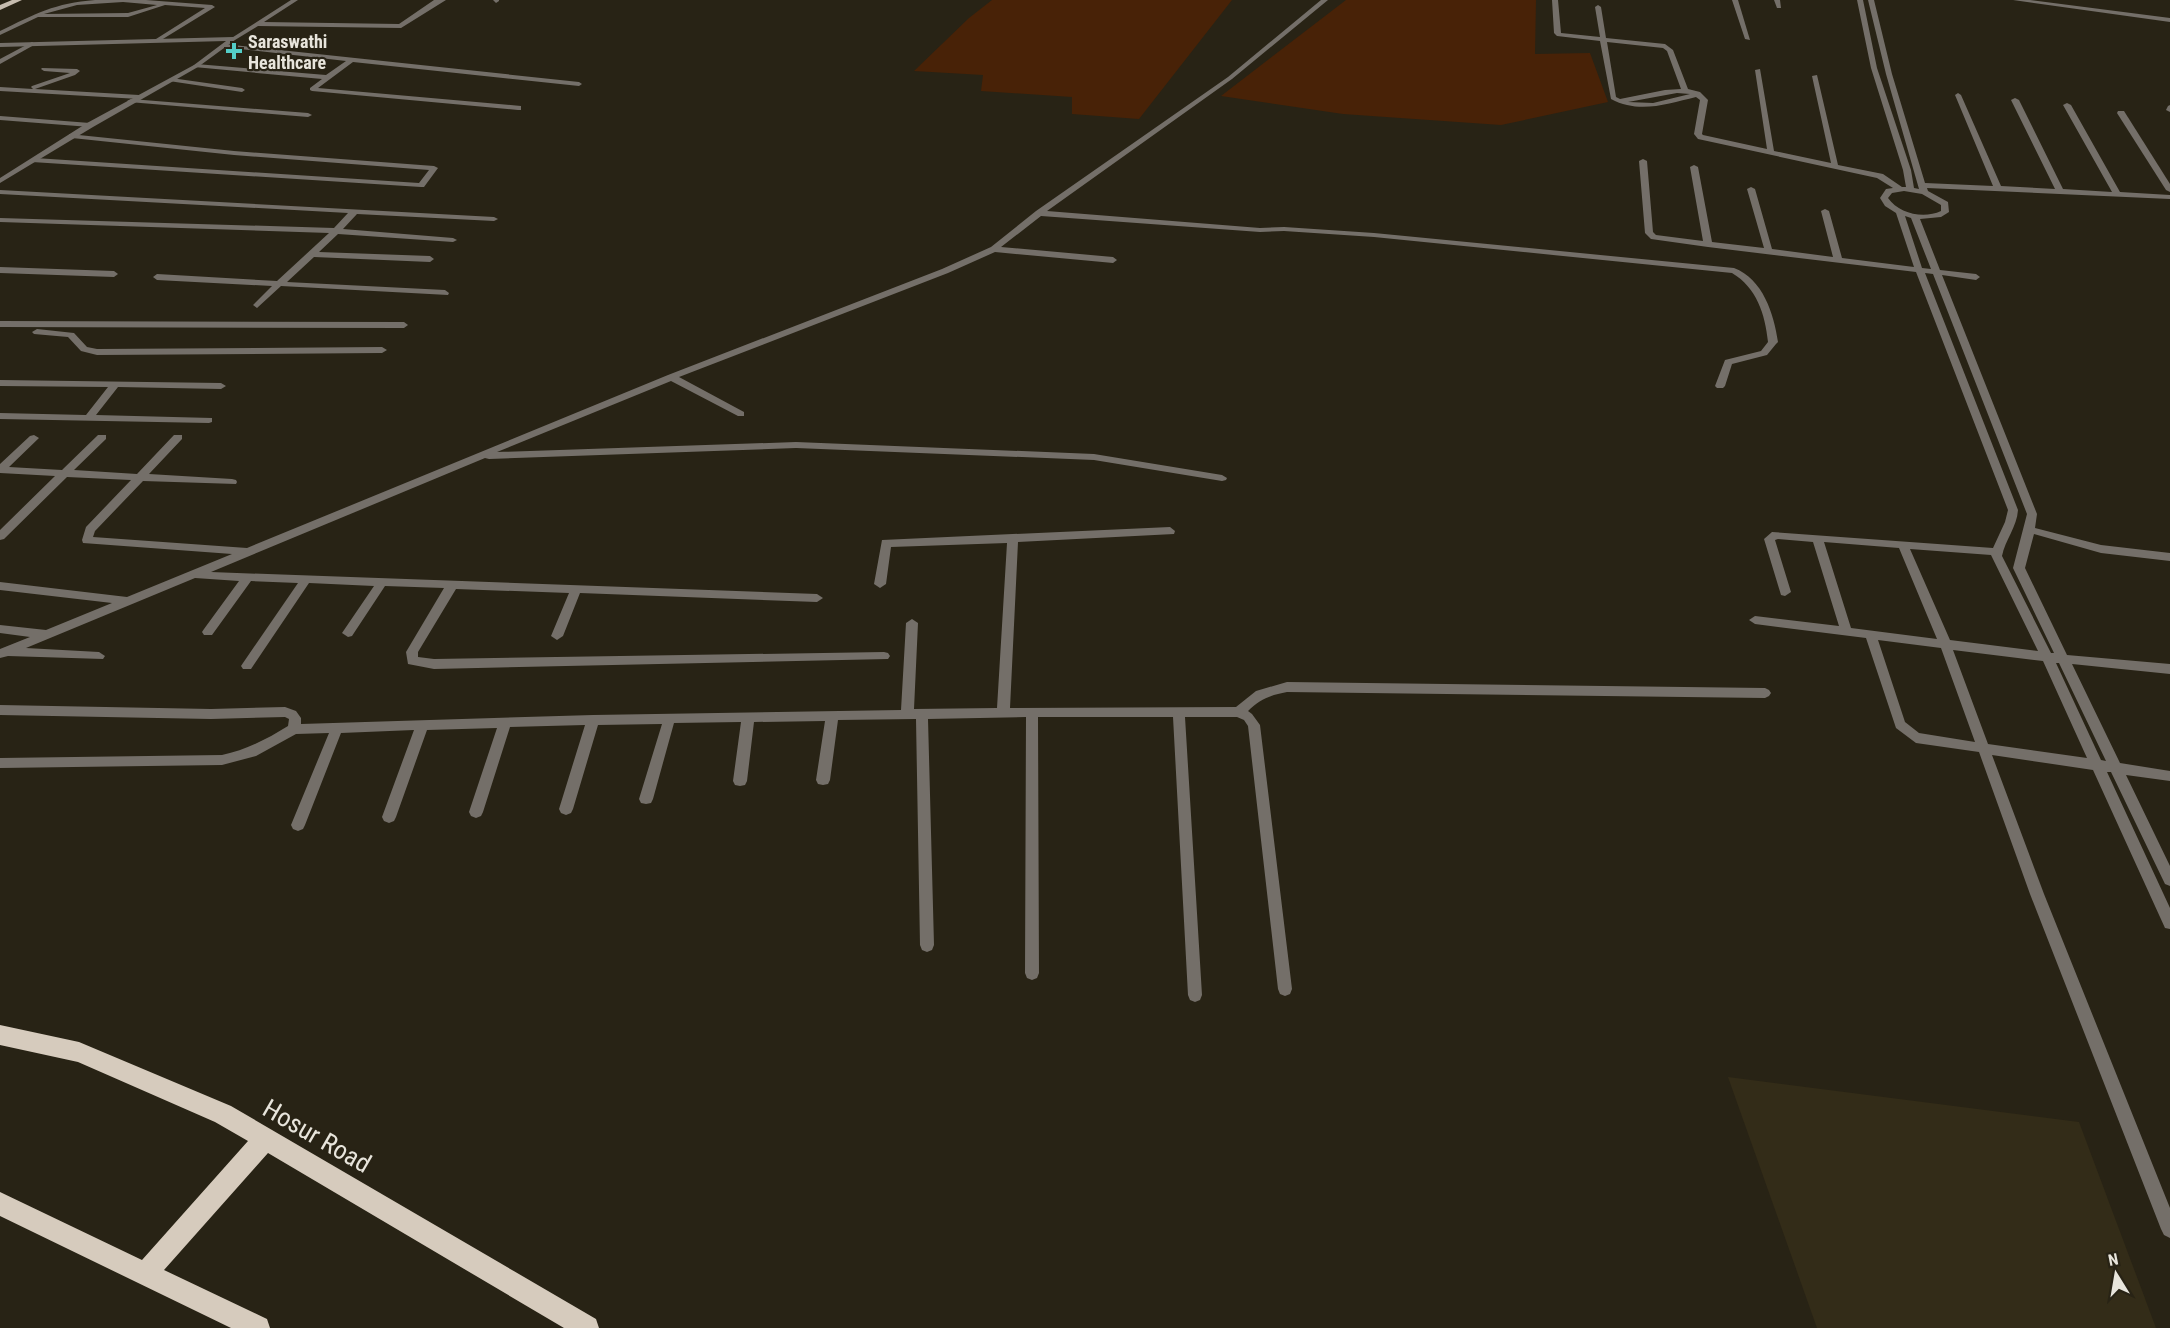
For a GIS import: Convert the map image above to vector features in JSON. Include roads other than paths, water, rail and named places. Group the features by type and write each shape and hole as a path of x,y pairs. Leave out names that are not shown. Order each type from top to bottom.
{"highway":[{"name":"Hosur Road","path":"0,1035 79,1052 223,1114 587,1328"},
{"path":"145,1274 266,1139"},
{"path":"0,1204 258,1328"}],"main road":[{"path":"0,7 11,0"},
{"path":"0,7 18,0"}],"street":[{"path":"0,33 50,9 77,3 123,0 212,7 158,40"},
{"path":"0,182 90,124 196,66 255,24 295,0"},
{"path":"422,13 438,0"},
{"path":"255,24 401,26 443,0"},
{"path":"3,653 671,377 945,272 994,249 1039,213 1230,78 1324,0"},
{"path":"1555,0 1558,34 1668,47 1685,90"},
{"path":"1736,0 1748,39"},
{"path":"1860,0 1874,68 1907,170 1910,189"},
{"path":"1871,0 1889,74 1923,189 1945,204 1945,212 1935,216 1914,215 1899,211 1886,202 1884,198 1889,191 1900,189 1923,189 1998,188 2170,197"},
{"path":"2016,0 2170,20"},
{"path":"36,16 128,15 167,3"},
{"path":"1598,7 1612,94 1620,101 1627,105 1640,107 1698,94"},
{"path":"0,45 233,39"},
{"path":"0,62 32,44"},
{"path":"224,46 579,84"},
{"path":"353,59 325,77 312,89 518,108"},
{"path":"196,66 325,77"},
{"path":"28,90 77,71 44,69"},
{"path":"1758,70 1771,153"},
{"path":"1815,76 1834,166"},
{"path":"171,80 242,90"},
{"path":"0,89 308,115"},
{"path":"1620,101 1685,90 1698,94 1704,100 1698,134 1701,137 1885,177 1900,189"},
{"path":"1958,95 1998,188"},
{"path":"2015,100 2059,190"},
{"path":"2067,105 2118,193"},
{"path":"2121,113 2170,190"},
{"path":"0,118 90,124"},
{"path":"35,160 421,184 434,168 234,153 72,136"},
{"path":"306,178 328,159"},
{"path":"1643,161 1649,233 1658,238 1976,277"},
{"path":"1694,167 1708,244"},
{"path":"1751,189 1769,252"},
{"path":"0,192 494,219"},
{"path":"257,305 337,231 355,211"},
{"path":"1825,211 1838,260"},
{"path":"1899,211 1919,270 2013,510 2013,518 1996,556 2046,657 2170,923"},
{"path":"1039,213 1260,230 1284,229 1374,234 1734,271 1746,276 1757,291 1773,342 1764,353 1728,362 1720,386"},
{"path":"1914,215 2032,514 2031,530 2020,558 2019,568 2170,880"},
{"path":"0,220 337,231 453,240"},
{"path":"994,249 1113,260"},
{"path":"313,254 430,259"},
{"path":"0,270 114,274"},
{"path":"157,277 445,293"},
{"path":"0,324 404,325"},
{"path":"0,331 71,335 84,349 97,352 382,350"},
{"path":"671,377 741,414"},
{"path":"0,383 221,386"},
{"path":"88,418 116,384"},
{"path":"0,416 209,420"},
{"path":"0,536 102,437"},
{"path":"178,437 90,530 87,540 250,551"},
{"path":"0,470 34,438"},
{"path":"481,456 796,445 1094,457 1222,478"},
{"path":"0,470 232,482"},
{"path":"2031,530 2101,549 2170,557"},
{"path":"880,584 886,543 1170,531"},
{"path":"1785,592 1769,539 1776,535 1997,552"},
{"path":"1817,538 1846,631"},
{"path":"1004,713 1013,539"},
{"path":"1903,545 1945,643 2037,894 2170,1229"},
{"path":"194,575 817,598"},
{"path":"208,632 248,577"},
{"path":"247,666 306,579"},
{"path":"348,633 382,582"},
{"path":"452,585 412,652 412,661 434,664 884,656"},
{"path":"0,586 128,602"},
{"path":"557,636 576,589"},
{"path":"1755,620 2046,657 2170,669"},
{"path":"907,715 912,623"},
{"path":"0,629 47,635"},
{"path":"1870,634 1900,725 1908,734 1916,738 2170,776"},
{"path":"3,653 99,656"},
{"path":"1239,712 1254,696 1267,690 1287,687 1765,693"},
{"path":"0,710 200,714 285,712 292,714 295,718 294,729"},
{"path":"1032,712 1032,973"},
{"path":"0,763 240,758 257,751 294,729 593,720 1032,712 1239,712 1248,717 1254,725 1285,989"},
{"path":"1179,713 1196,995"},
{"path":"922,715 927,945"},
{"path":"823,780 832,716"},
{"path":"740,781 748,718"},
{"path":"566,809 593,720"},
{"path":"646,799 669,720"},
{"path":"477,812 505,723"},
{"path":"389,817 423,725"},
{"path":"298,825 337,728"}],"place":[{"name":"Saraswathi Healthcare","path":"234,51"}]}
